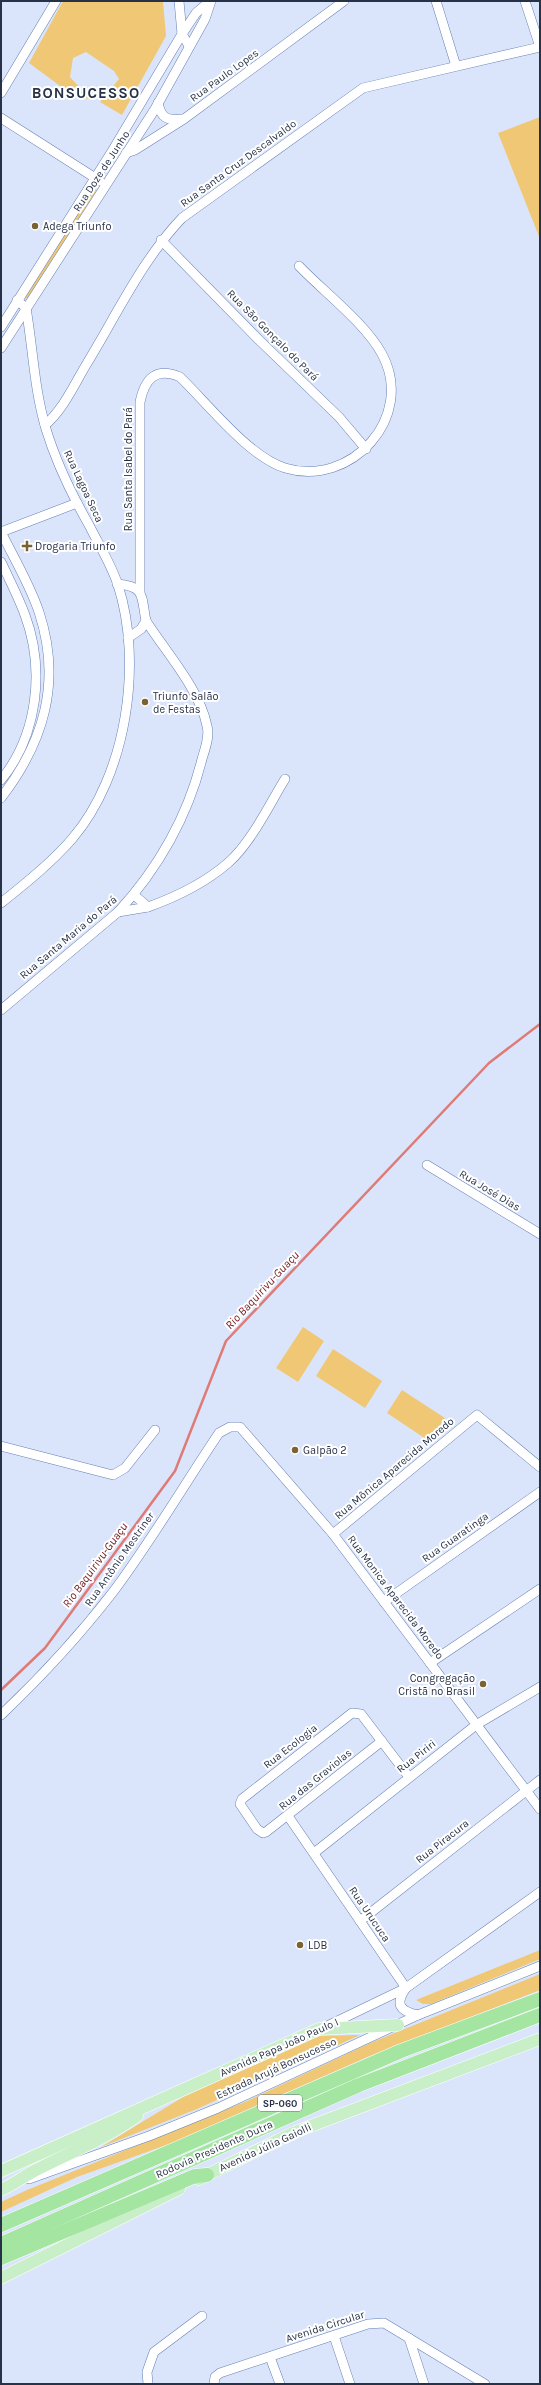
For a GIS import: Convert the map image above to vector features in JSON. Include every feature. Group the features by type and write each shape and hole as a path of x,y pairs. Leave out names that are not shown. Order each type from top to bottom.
{"highway":[{"name":"Rodovia Presidente Dutra","path":"1,2225 401,2051 540,1999"},
{"name":"Rodovia Presidente Dutra","path":"1,2244 359,2085 540,2015"},
{"path":"1,2258 195,2176 207,2175"}],"main road":[{"path":"319,2029 398,2025"},
{"name":"Avenida Papa João Paulo I","path":"1,2171 130,2112 151,2106 319,2029"},
{"name":"Avenida Júlia Gaiolli","path":"1,2278 295,2132 540,2039"},
{"path":"1,2190 18,2183 32,2172 119,2127 151,2106"}],"street":[{"path":"1,93 56,1"},
{"path":"179,1 182,34 189,46"},
{"name":"Rua Doze de Junho","path":"1,326 111,153 182,34 196,13 211,1"},
{"name":"Rua Doze de Junho","path":"1,348 128,152 205,19 211,1"},
{"name":"Rua Paulo Lopes","path":"111,153 135,150 184,119 344,1"},
{"path":"436,1 456,66"},
{"path":"525,1 540,47"},
{"name":"Rua Santa Cruz Descalvaldo","path":"45,425 53,418 71,390 161,240 182,218 363,88 540,47"},
{"path":"158,102 162,116 167,119 184,119"},
{"path":"1,118 106,185"},
{"name":"Rua São Gonçalo do Pará","path":"161,240 339,417 366,449"},
{"name":"Rua Santa Isabel do Pará","path":"140,591 140,402 145,386 150,379 159,372 169,372 180,377 263,458 284,468 312,472 332,468 352,460 366,449 379,435 387,417 392,394 390,374 382,354 364,329 299,266"},
{"path":"17,300 26,308"},
{"name":"Rua Lagoa Seca","path":"1,903 31,880 73,838 100,795 121,734 128,698 130,671 128,638 123,606 117,584 108,562 77,503 45,425 36,385 26,308"},
{"path":"1,798 16,778 35,740 44,718 48,685 46,645 39,613 1,532 77,503"},
{"path":"1,562 25,616 31,639 36,674 34,705 31,718 21,747 1,780"},
{"path":"117,584 136,587 140,591 146,621 141,629 128,638"},
{"name":"Rua Santa Maria do Pará","path":"1,1010 118,912 134,895 164,850 190,799 199,772 208,728 204,714 188,684 146,621"},
{"path":"118,912 148,906 172,898 229,862 244,844 285,779"},
{"path":"134,895 148,906"},
{"name":"Rua José Dias","path":"427,1166 540,1234"},
{"name":"Rua Mônica Aparecida Moredo","path":"230,1427 240,1427 333,1534 477,1415 540,1467"},
{"name":"Rua Antônio Mestriner","path":"1,1715 33,1685 114,1591 219,1433 230,1427"},
{"path":"1,1446 113,1475 125,1468 155,1430"},
{"name":"Rua Guaratinga","path":"384,1602 540,1492"},
{"name":"Rua Monica Aparecida Moredo","path":"333,1534 540,1809"},
{"path":"430,1663 540,1589"},
{"name":"Rua Piriri","path":"314,1853 476,1724 540,1687"},
{"name":"Rua Ecologia","path":"263,1833 257,1829 240,1802 352,1713 357,1712 361,1714 382,1741"},
{"path":"382,1741 409,1777"},
{"name":"Rua das Graviolas","path":"263,1833 288,1816 382,1741"},
{"name":"Rua Piracura","path":"360,1921 540,1780"},
{"name":"Rua Urucuca","path":"288,1816 406,1988"},
{"name":"Avenida Papa João Paulo I","path":"319,2029 406,1988 540,1892"},
{"name":"Estrada Arujá Bonsucesso","path":"18,2183 149,2136 211,2110 418,2015 540,1966"},
{"path":"406,1988 400,1997 400,2004 407,2013 418,2015"},
{"path":"148,2384 147,2372 154,2352 202,2316"},
{"name":"Avenida Circular","path":"214,2384 215,2377 220,2372 378,2322 384,2323 410,2338 485,2384"},
{"path":"334,2336 350,2384"},
{"path":"410,2338 424,2384"},
{"path":"270,2357 280,2384"}],"shaded area":[{"path":"63,1 163,1 166,36 122,115 100,102 119,79 114,71 86,52 73,58 70,77 90,99 75,97 29,63"},
{"path":"540,117 540,239 498,133"},
{"path":"94,189 97,190 27,299 24,297"},
{"path":"303,1327 324,1341 298,1382 276,1368"},
{"path":"333,1349 382,1381 365,1408 316,1376"},
{"path":"402,1390 445,1418 429,1441 387,1413"},
{"path":"540,1950 540,1959 431,2004 423,2004 416,2000"},
{"path":"540,1974 540,1990 370,2056 172,2143 77,2177 1,2212 1,2202 27,2190 247,2101 370,2043"},
{"path":"360,2035 197,2109 101,2147 183,2097 319,2036"}],"waterway":[{"name":"Rio Baquirivu-Guaçu","path":"1,1690 45,1648 175,1471 226,1341 489,1063 540,1024"}],"place":[{"name":"Adega Triunfo","path":"35,226"},
{"name":"Drogaria Triunfo","path":"27,546"},
{"name":"Triunfo Salão de Festas","path":"145,702"},
{"name":"Galpão 2","path":"295,1450"},
{"name":"Congregação Cristã no Brasil","path":"483,1684"},
{"name":"LDB","path":"300,1945"}],"district":[{"name":"BONSUCESSO","path":"86,93"}]}
